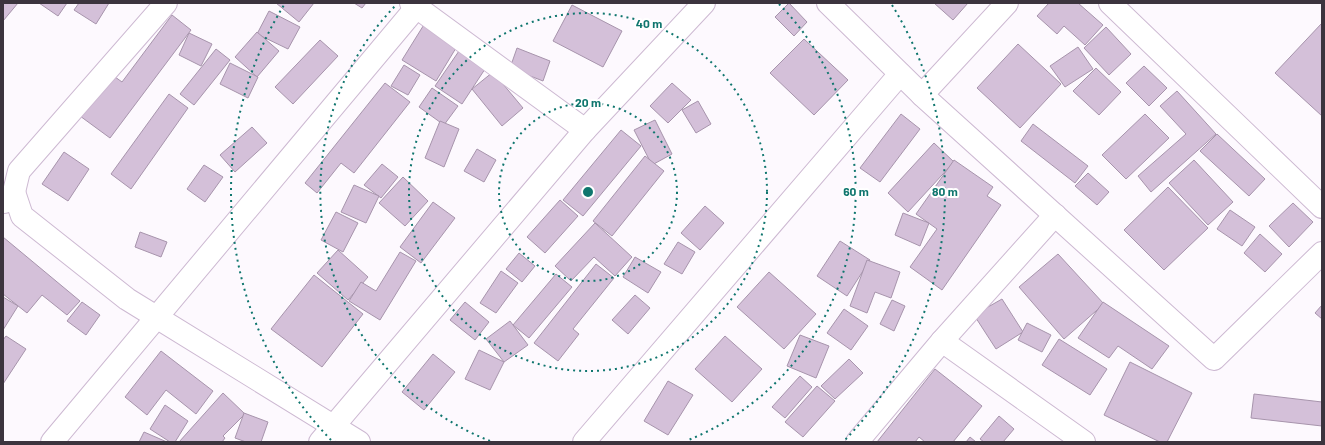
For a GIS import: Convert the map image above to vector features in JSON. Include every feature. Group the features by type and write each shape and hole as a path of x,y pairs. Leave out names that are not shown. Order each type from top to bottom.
{"street":[{"path":"166,3 19,171 8,197 22,216 127,298 359,442"},
{"path":"320,442 585,130 704,3"},
{"path":"828,3 922,95 1214,359 1322,253"},
{"path":"922,95 1007,3"},
{"path":"1110,3 1322,207"},
{"path":"52,442 159,317 416,4 585,130"},
{"path":"584,442 900,74"},
{"path":"857,442 942,341 1055,215"},
{"path":"942,341 1084,442"}],"building":[{"path":"3,3 18,3 3,21"},
{"path":"39,3 67,3 58,16"},
{"path":"79,3 109,3 96,24 74,10"},
{"path":"276,3 314,3 299,22"},
{"path":"354,3 366,3 362,8"},
{"path":"789,3 807,22 794,36 775,17"},
{"path":"934,3 968,3 953,20"},
{"path":"1049,3 1078,3 1103,25 1085,45 1064,26 1057,34 1037,16"},
{"path":"572,5 622,31 603,67 553,41"},
{"path":"269,11 300,27 288,49 257,34"},
{"path":"172,15 191,30 110,138 80,116 111,74 122,82"},
{"path":"425,23 459,43 436,81 402,60"},
{"path":"1322,23 1322,116 1275,73"},
{"path":"1106,27 1131,54 1109,75 1084,48"},
{"path":"257,32 279,51 257,77 235,57"},
{"path":"189,33 212,44 201,66 179,55"},
{"path":"804,39 848,80 814,115 770,73"},
{"path":"320,40 338,56 293,104 275,87"},
{"path":"1018,44 1061,84 1020,128 977,88"},
{"path":"1078,47 1093,69 1065,87 1050,66"},
{"path":"517,48 550,61 543,81 510,68"},
{"path":"216,49 230,60 194,105 180,94"},
{"path":"459,51 485,69 462,104 435,86"},
{"path":"230,63 258,77 248,98 220,84"},
{"path":"404,65 420,75 408,95 391,86"},
{"path":"1144,66 1167,88 1149,106 1126,83"},
{"path":"1096,68 1121,92 1099,115 1073,91"},
{"path":"493,72 523,108 502,126 472,89"},
{"path":"385,83 410,102 354,173 341,163 317,193 305,183"},
{"path":"672,83 691,100 668,123 650,106"},
{"path":"432,88 458,106 444,125 419,107"},
{"path":"1177,91 1216,134 1151,192 1138,176 1186,134 1160,106"},
{"path":"169,94 188,108 131,189 111,174"},
{"path":"698,101 711,124 696,133 682,110"},
{"path":"901,114 920,129 880,182 860,168"},
{"path":"1145,114 1169,138 1126,179 1102,155"},
{"path":"655,120 672,154 652,165 634,130"},
{"path":"440,121 459,129 444,167 425,158"},
{"path":"1033,124 1088,166 1075,183 1021,141"},
{"path":"252,127 267,143 235,172 220,155"},
{"path":"621,130 641,146 583,216 563,200"},
{"path":"1217,134 1265,179 1249,196 1200,151"},
{"path":"934,143 954,162 908,212 888,193"},
{"path":"477,149 496,160 484,182 464,171"},
{"path":"64,152 89,169 68,201 42,184"},
{"path":"645,156 664,171 612,236 593,221"},
{"path":"954,160 993,187 987,196 1001,205 942,290 910,267 937,229 916,214"},
{"path":"1194,160 1233,202 1208,225 1169,183"},
{"path":"382,164 398,177 381,198 364,185"},
{"path":"204,165 223,177 205,202 187,189"},
{"path":"1088,173 1109,192 1097,205 1075,186"},
{"path":"403,177 428,201 405,226 379,203"},
{"path":"354,185 379,196 366,223 341,212"},
{"path":"1168,187 1208,228 1164,270 1124,230"},
{"path":"560,200 578,216 545,253 527,237"},
{"path":"433,202 455,218 421,263 400,247"},
{"path":"1293,203 1313,222 1289,247 1269,226"},
{"path":"705,206 724,223 700,250 681,233"},
{"path":"1230,210 1255,227 1242,246 1217,229"},
{"path":"336,212 358,223 343,252 321,240"},
{"path":"903,213 929,223 920,246 895,235"},
{"path":"595,223 632,257 615,276 594,257 571,281 555,266"},
{"path":"140,232 167,242 161,257 135,247"},
{"path":"1260,234 1282,254 1265,272 1244,253"},
{"path":"3,237 80,301 67,315 42,295 27,313 3,294"},
{"path":"840,241 870,260 847,296 817,276"},
{"path":"678,242 695,252 682,274 664,264"},
{"path":"338,250 368,277 348,300 317,273"},
{"path":"400,252 416,261 380,320 349,301 361,282 376,291"},
{"path":"519,253 535,266 522,282 506,269"},
{"path":"1058,254 1104,304 1064,339 1019,287"},
{"path":"635,257 661,272 648,293 623,277"},
{"path":"867,260 900,272 891,298 875,292 867,313 850,306"},
{"path":"596,264 614,278 573,329 579,334 558,361 534,343"},
{"path":"501,271 518,283 496,313 480,303"},
{"path":"769,272 816,314 784,349 737,307"},
{"path":"556,274 572,287 529,338 513,325"},
{"path":"314,275 363,314 322,367 271,329"},
{"path":"635,295 650,308 628,334 612,320"},
{"path":"3,297 18,306 3,330"},
{"path":"1002,299 1023,332 996,349 974,315"},
{"path":"892,300 905,306 894,331 880,324"},
{"path":"82,302 100,315 86,335 67,321"},
{"path":"465,302 489,322 475,340 450,320"},
{"path":"1103,302 1169,346 1152,369 1118,346 1109,358 1078,338"},
{"path":"1322,305 1322,319 1315,313"},
{"path":"844,309 868,326 851,350 827,333"},
{"path":"510,321 528,345 504,362 486,339"},
{"path":"1027,323 1051,335 1042,352 1018,340"},
{"path":"800,335 829,346 816,378 787,366"},
{"path":"6,336 26,349 3,384 3,340"},
{"path":"725,336 762,369 732,402 695,369"},
{"path":"1059,339 1107,369 1090,395 1042,365"},
{"path":"479,350 504,362 490,390 465,379"},
{"path":"161,351 213,391 196,414 166,390 147,415 125,397"},
{"path":"433,354 455,372 424,410 402,392"},
{"path":"849,359 863,373 835,399 821,386"},
{"path":"1130,362 1192,393 1167,442 1160,442 1104,415"},
{"path":"935,369 982,406 953,442 925,442 919,437 915,442 877,442"},
{"path":"800,376 812,387 785,418 772,407"},
{"path":"668,381 693,395 668,435 644,421"},
{"path":"817,386 835,401 803,437 785,422"},
{"path":"223,393 245,414 223,436 225,438 222,442 179,442"},
{"path":"1254,394 1322,402 1322,426 1251,418"},
{"path":"165,405 188,421 175,442 170,442 150,429"},
{"path":"244,413 268,422 261,442 246,442 235,438"},
{"path":"999,416 1014,429 1003,442 984,442 980,439"},
{"path":"144,432 167,442 139,442"},
{"path":"970,437 976,442 966,442"}]}
